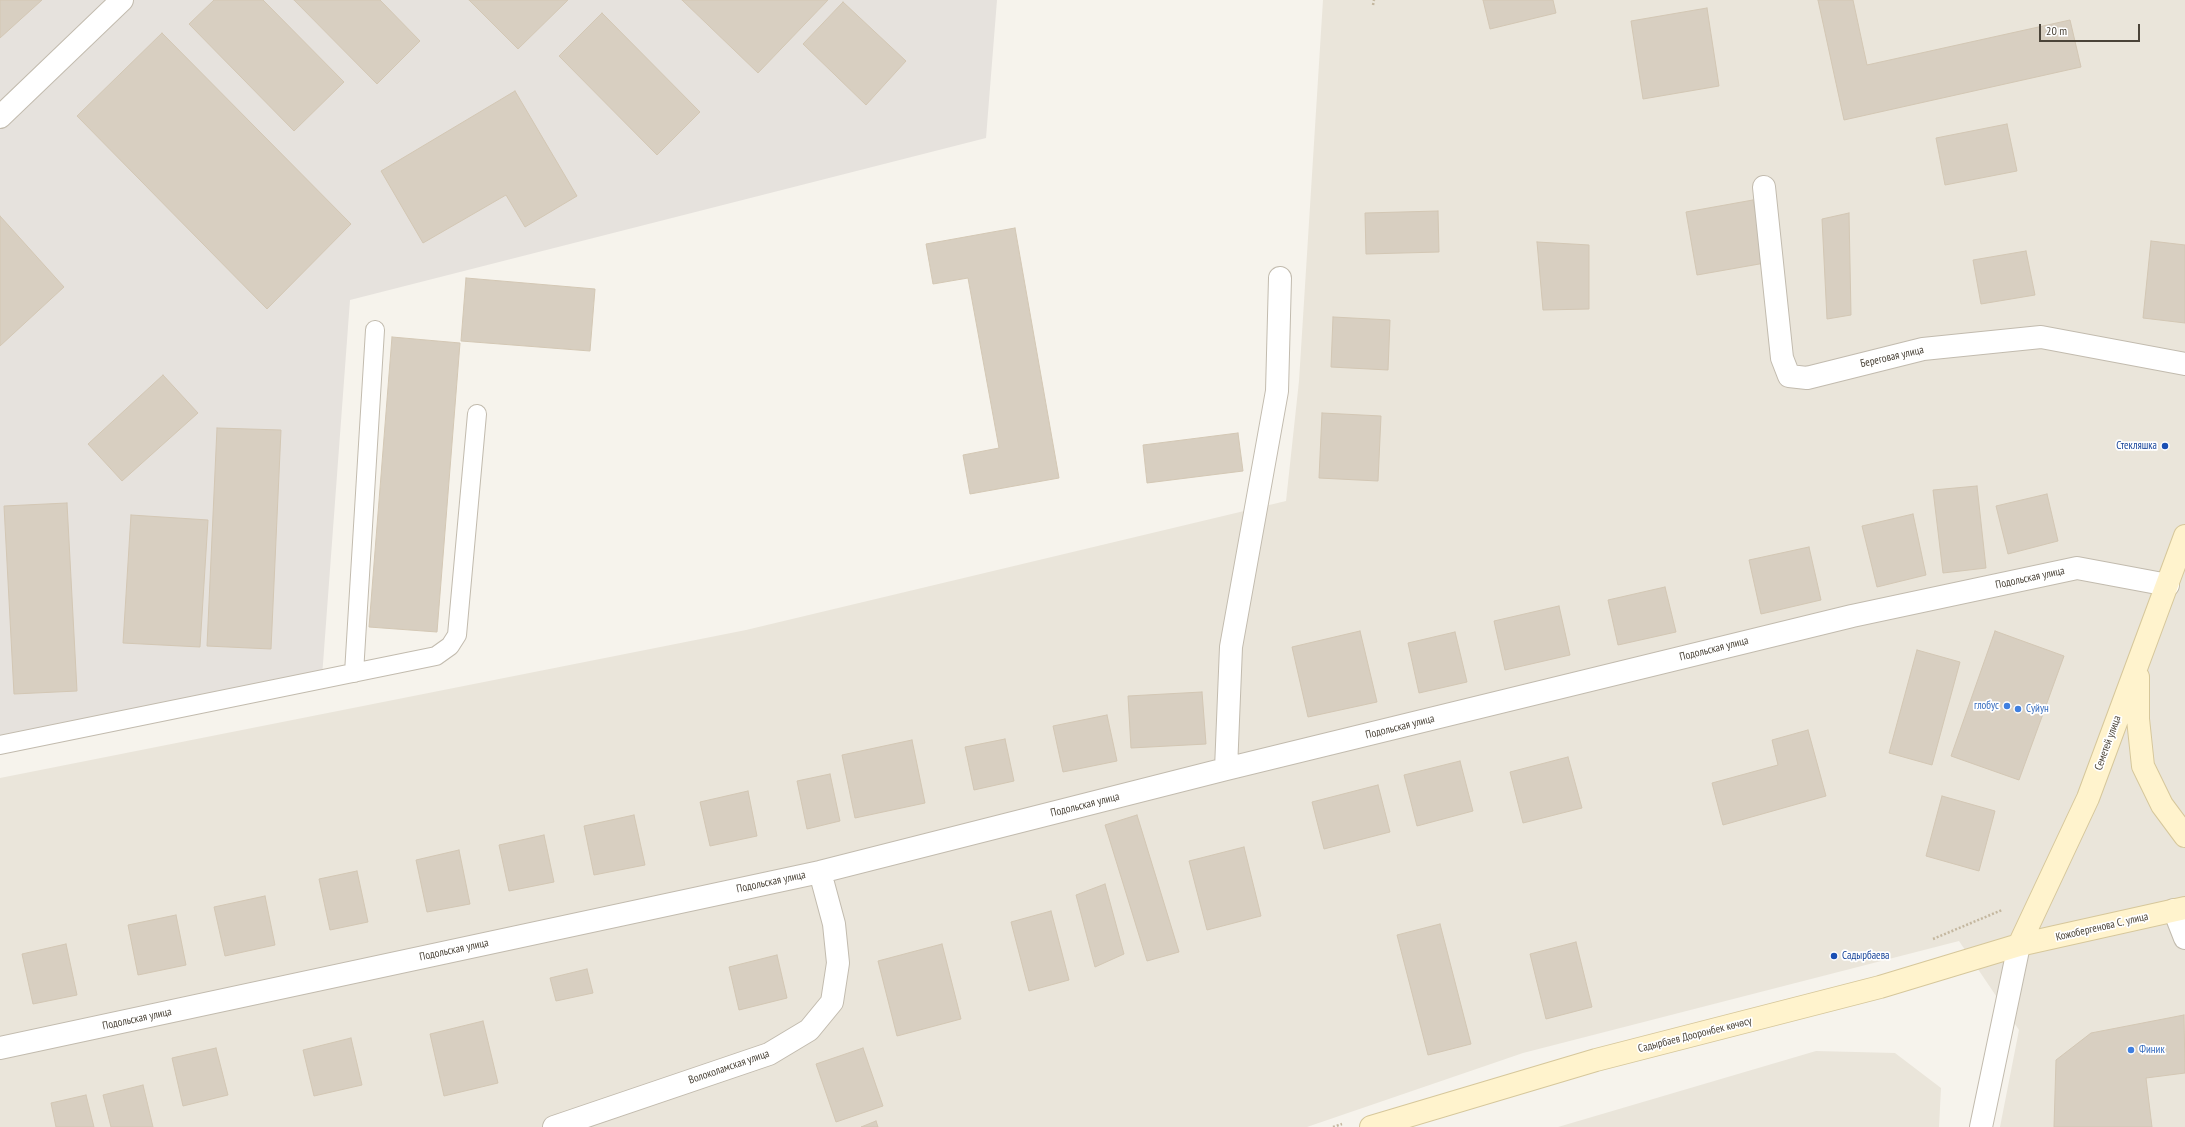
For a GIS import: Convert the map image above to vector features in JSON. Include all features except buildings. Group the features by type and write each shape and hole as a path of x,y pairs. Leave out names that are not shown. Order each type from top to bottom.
{"main road":[{"name":"Семетей улица","path":"2019,946 2088,798 2185,536"},
{"path":"2138,662 2138,720 2143,766 2162,805 2185,836"},
{"name":"Кожобергенова С. улица","path":"2019,946 2180,909"},
{"name":"Садырбаев Дооронбек көчөсү","path":"1370,1127 1596,1060 1885,986 2019,946"}],"street":[{"path":"0,117 122,0"},
{"name":"Береговая улица","path":"1764,187 1782,358 1789,376 1807,378 1923,349 2041,337 2185,364"},
{"path":"1226,769 1231,647 1277,391 1280,278"},
{"name":"Подольская улица","path":"0,1048 820,872 1226,769 1852,616 2077,568 2168,585"},
{"name":"Волоколамская улица","path":"554,1127 769,1054 809,1030 832,1002 838,963 834,924 820,872"},
{"path":"2180,909 2185,938"},
{"path":"1981,1127 2019,946"}],"lane":[{"path":"354,673 374,330"},
{"path":"0,745 436,656 450,646 457,635 477,414"}],"path":[{"path":"1373,4 1374,0"}],"shaded area":[{"path":"0,0 997,0 986,138 350,300 322,677 0,736"},
{"path":"1323,0 2185,0 2185,1127 2000,1127 2019,1030 1959,941 1523,1053 1307,1127 0,1127 0,778 746,630 1286,501 1299,381"},
{"path":"1816,1051 1895,1053 1941,1088 1939,1127 1558,1127"}],"place":[{"name":"Стекляшка","path":"2165,446"},
{"name":"глобус","path":"2007,706"},
{"name":"Суйун","path":"2018,709"},
{"name":"Садырбаева","path":"1834,956"},
{"name":"Финик","path":"2131,1050"}]}
